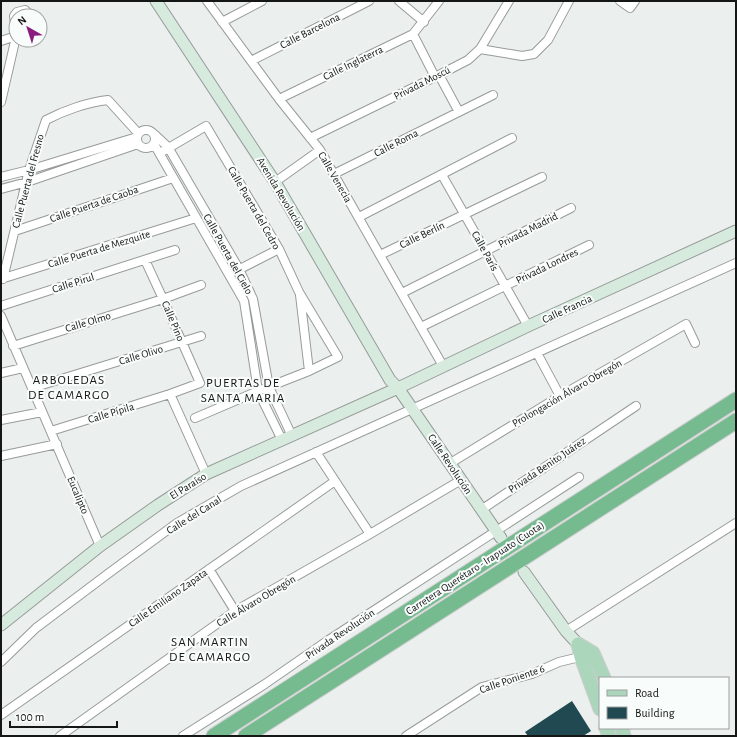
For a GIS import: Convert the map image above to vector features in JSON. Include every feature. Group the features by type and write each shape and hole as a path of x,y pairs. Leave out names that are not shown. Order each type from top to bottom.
{"highway":[{"name":"Carretera Querétaro - Irapuato (Cuota)","path":"214,736 736,400"},
{"name":"Carretera Querétaro - Irapuato (Cuota)","path":"246,736 736,421"}],"main road":[{"path":"578,644 603,677"},
{"path":"587,655 599,705"}],"street":[{"name":"Avenida Revolución","path":"156,1 275,182 390,380 399,389"},
{"name":"Calle Venecia","path":"207,1 279,99 320,150 443,366"},
{"path":"222,22 262,1"},
{"name":"Calle Barcelona","path":"251,61 369,1"},
{"path":"398,1 424,22"},
{"name":"Calle Inglaterra","path":"279,99 413,34 424,22 438,1"},
{"name":"Privada Moscú","path":"310,138 468,60 480,49 509,1"},
{"path":"480,49 522,56 534,54 548,40 569,1"},
{"path":"620,1 632,4"},
{"path":"413,34 459,112"},
{"path":"1,102 13,48"},
{"name":"Calle Roma","path":"334,174 493,95"},
{"name":"Calle Puerta del Fresno","path":"2,279 29,170 46,120 54,115 97,101 108,100 137,138"},
{"name":"Calle Puerta del Cedro","path":"168,147 206,126 279,249 299,292 338,357 309,371 299,292"},
{"path":"1,189 27,182 137,138 146,130 154,134 154,144 146,149 141,147 137,138"},
{"name":"Calle Puerta del Cielo","path":"154,134 168,147 239,269 253,299 269,387 287,438"},
{"path":"1,177 137,138"},
{"path":"358,217 512,138"},
{"name":"Calle Puerta del Cielo","path":"154,144 230,274 244,302 258,391 287,438"},
{"path":"160,153 168,147"},
{"path":"275,182 320,150"},
{"name":"Calle París","path":"442,175 528,326"},
{"name":"Calle Berlín","path":"380,255 542,177"},
{"name":"Calle Puerta de Caoba","path":"15,231 173,178"},
{"name":"Privada Madrid","path":"402,293 571,208"},
{"name":"Calle Puerta de Mezquite","path":"2,279 196,218"},
{"name":"Calle Francia","path":"399,389 443,366 528,326 736,231"},
{"name":"Privada Londres","path":"421,327 589,245"},
{"path":"230,274 279,249"},
{"name":"Calle Pirul","path":"1,306 175,250"},
{"name":"Calle Pino","path":"145,260 200,383"},
{"path":"411,407 537,353 736,263"},
{"name":"Calle Olmo","path":"13,346 201,285"},
{"name":"Eucalipto","path":"1,316 100,546"},
{"name":"Prolongación Álvaro Obregón","path":"449,464 560,396 686,324 695,343"},
{"name":"Calle Olivo","path":"32,388 201,336"},
{"path":"537,353 560,396"},
{"path":"1,373 23,368"},
{"path":"194,418 309,371"},
{"name":"Calle Pípila","path":"51,431 170,394 200,383"},
{"name":"Calle Revolución","path":"399,389 499,535"},
{"name":"El Paraíso","path":"1,625 100,546 206,474 399,389"},
{"path":"170,394 206,474"},
{"name":"Privada Benito Juárez","path":"481,510 636,406"},
{"name":"Calle del Canal","path":"1,662 36,628 177,523 241,486 411,407"},
{"path":"1,420 42,412"},
{"path":"1,456 57,444"},
{"path":"316,452 370,534"},
{"name":"Privada Revolución","path":"183,736 266,684 327,641 499,535 579,477"},
{"name":"Calle Álvaro Obregón","path":"60,736 235,610 370,534 460,480"},
{"name":"Calle Emiliano Zapata","path":"1,715 335,481"},
{"path":"566,631 736,523"},
{"path":"209,569 235,610"},
{"path":"524,572 566,631 578,644"},
{"name":"Calle Poniente 6","path":"406,736 482,687 532,674 560,662 587,655"}],"building":[{"path":"572,701 591,731 583,736 528,736 525,732"}],"district":[{"name":"ARBOLEDAS DE CAMARGO","path":"69,388"},
{"name":"PUERTAS DE SANTA MARIA","path":"243,390"},
{"name":"SAN MARTIN DE CAMARGO","path":"210,650"}]}
